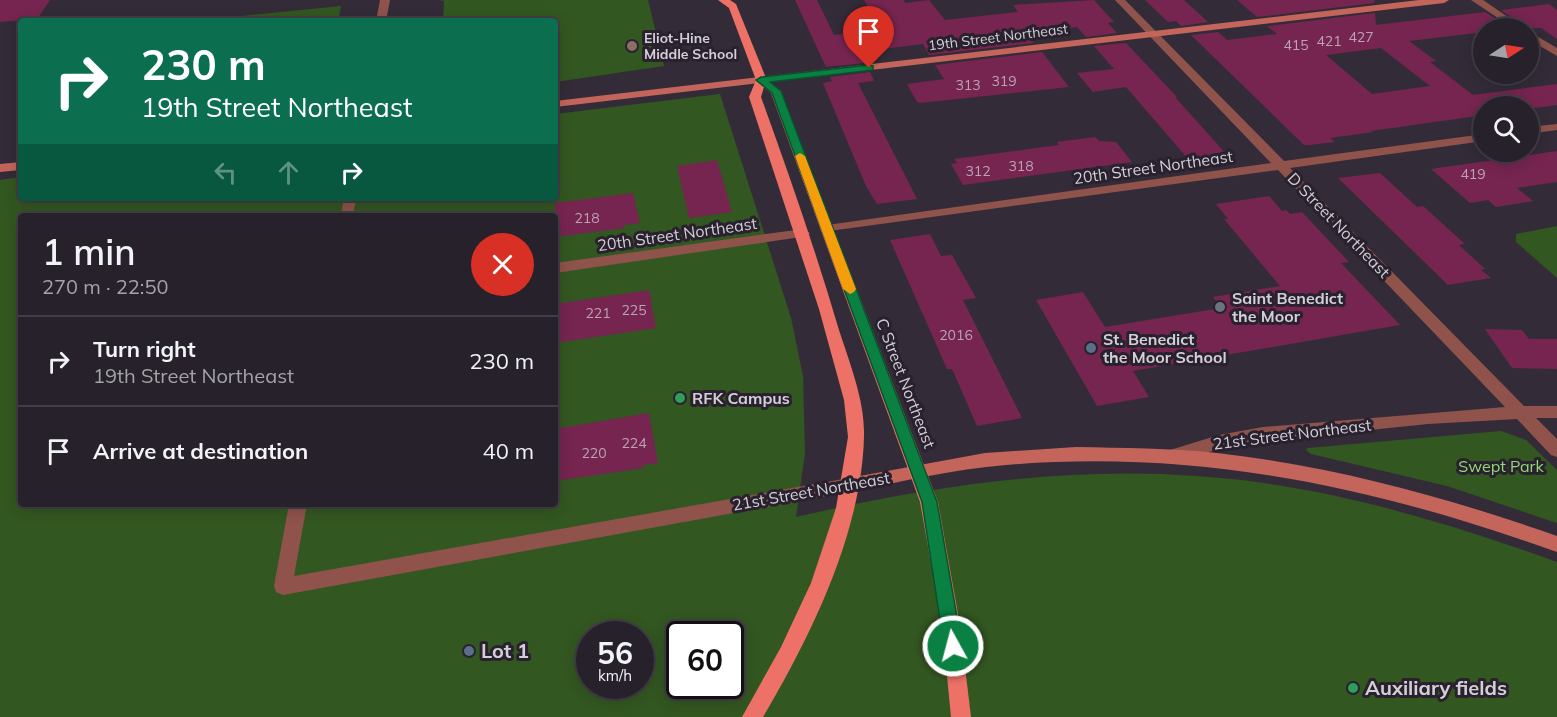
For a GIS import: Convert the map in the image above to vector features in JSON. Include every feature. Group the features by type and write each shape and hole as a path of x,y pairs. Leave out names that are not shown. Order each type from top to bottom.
{"main road":[{"name":"C Street Northeast","path":"723,0 737,3 761,80 776,91 919,471 929,502 941,565 961,717"},
{"name":"19th Street Northeast","path":"558,104 1444,0"},
{"name":"C Street Northeast","path":"752,717 781,670 823,575 849,485 856,436 851,400 803,233 755,97 761,80"},
{"path":"0,168 18,166"},
{"name":"21st Street Northeast","path":"849,485 919,471 1018,457 1090,454 1176,455"},
{"path":"1176,455 1271,465 1347,480 1430,501 1557,544"}],"street":[{"path":"382,18 385,0"},
{"name":"D Street Northeast","path":"1120,0 1557,450"},
{"path":"1476,0 1504,18"},
{"path":"1539,41 1557,53"},
{"path":"1539,129 1557,127"},
{"name":"20th Street Northeast","path":"827,229 1473,139"},
{"name":"20th Street Northeast","path":"558,268 803,233"},
{"name":"21st Street Northeast","path":"1176,455 1233,438 1521,412 1557,412"},
{"name":"21st Street Northeast","path":"297,507 284,586 849,485"}],"green space":[{"name":"Eliot-Hine Middle School","path":"439,0 648,0 664,66 558,82 558,18 443,18 444,1"},
{"path":"341,6 339,18 221,18"},
{"name":"RFK Campus","path":"720,94 791,318 803,376 805,453 796,517 945,488 995,482 1096,474 1196,476 1289,487 1380,506 1469,532 1557,562 1557,717 0,717 0,180 18,177 18,201 558,201 558,114"},
{"path":"1557,226 1557,278 1516,242 1516,234"},
{"name":"Swept Park","path":"1501,431 1526,440 1557,470 1557,523 1447,486 1311,454 1306,450 1308,448"}],"building":[{"path":"0,0 50,0 38,18 18,18 18,21 0,22"},
{"path":"795,0 817,0 834,35 881,30 864,0 904,0 905,3 929,0 945,20 1018,12 1013,5 1094,0 1114,22 1108,23 1117,33 1086,37 1077,27 1026,33 1034,43 929,55 923,44 859,52 864,63 826,67"},
{"path":"1145,0 1184,0 1208,22 1181,26 1176,21 1168,22"},
{"path":"1237,0 1374,0 1374,3 1257,17"},
{"path":"1549,4 1557,10 1557,39 1539,28 1539,18 1512,18 1501,10"},
{"path":"1485,12 1494,18 1473,18 1473,33 1409,41 1436,61 1430,62 1473,95 1557,84 1557,105 1539,107 1539,96 1473,96 1473,117 1371,131 1373,132 1330,138 1335,142 1304,145 1191,35 1218,32 1227,40 1277,34 1267,26 1375,13 1376,25","holes":["1381,48 1430,86 1372,94 1326,55"]},
{"path":"1126,43 1227,155 1189,160 1126,87 1093,92 1077,73 1114,69 1094,46"},
{"path":"1042,52 1069,87 920,103 917,102 907,84 944,79 935,65"},
{"path":"870,72 874,81 858,83 917,199 877,204 866,186 823,83 832,81 830,77"},
{"path":"1095,137 1099,141 1116,142 1132,162 963,185 951,164 957,163 954,159 1059,145 1057,142"},
{"path":"1557,151 1557,182 1517,188 1533,201 1496,207 1488,200 1470,203 1431,169 1480,162 1539,162 1539,154"},
{"path":"717,160 732,212 689,218 677,166"},
{"path":"1380,173 1417,207 1423,206 1465,244 1459,245 1485,269 1481,270 1491,278 1448,285 1338,178"},
{"path":"633,193 640,223 624,225 624,228 558,237 558,213 555,213 555,203"},
{"path":"1269,196 1282,211 1286,210 1290,214 1302,212 1349,262 1341,263 1400,325 1133,371 1149,397 1097,406 1036,300 1083,292 1105,327 1221,308 1213,297 1280,286 1224,219 1228,219 1216,204"},
{"path":"930,234 941,256 952,255 976,298 963,300 1022,418 977,426 952,369 947,369 890,240"},
{"path":"649,290 656,328 558,343 558,304"},
{"path":"1485,329 1522,330 1529,339 1557,339 1557,369 1512,368"},
{"path":"649,413 658,463 643,465 644,468 558,481 558,428"}],"slow traffic":[{"path":"800,156 850,289"}],"place":[{"name":"Eliot-Hine Middle School","path":"632,46"},
{"name":"Saint Benedict the Moor","path":"1220,307"},
{"name":"St. Benedict the Moor School","path":"1091,348"},
{"name":"RFK Campus","path":"680,398"},
{"name":"Lot 1","path":"469,651"},
{"name":"Auxiliary fields","path":"1353,688"}],"route":[{"path":"869,68 761,80 776,91 919,471 929,502 953,646"}]}
